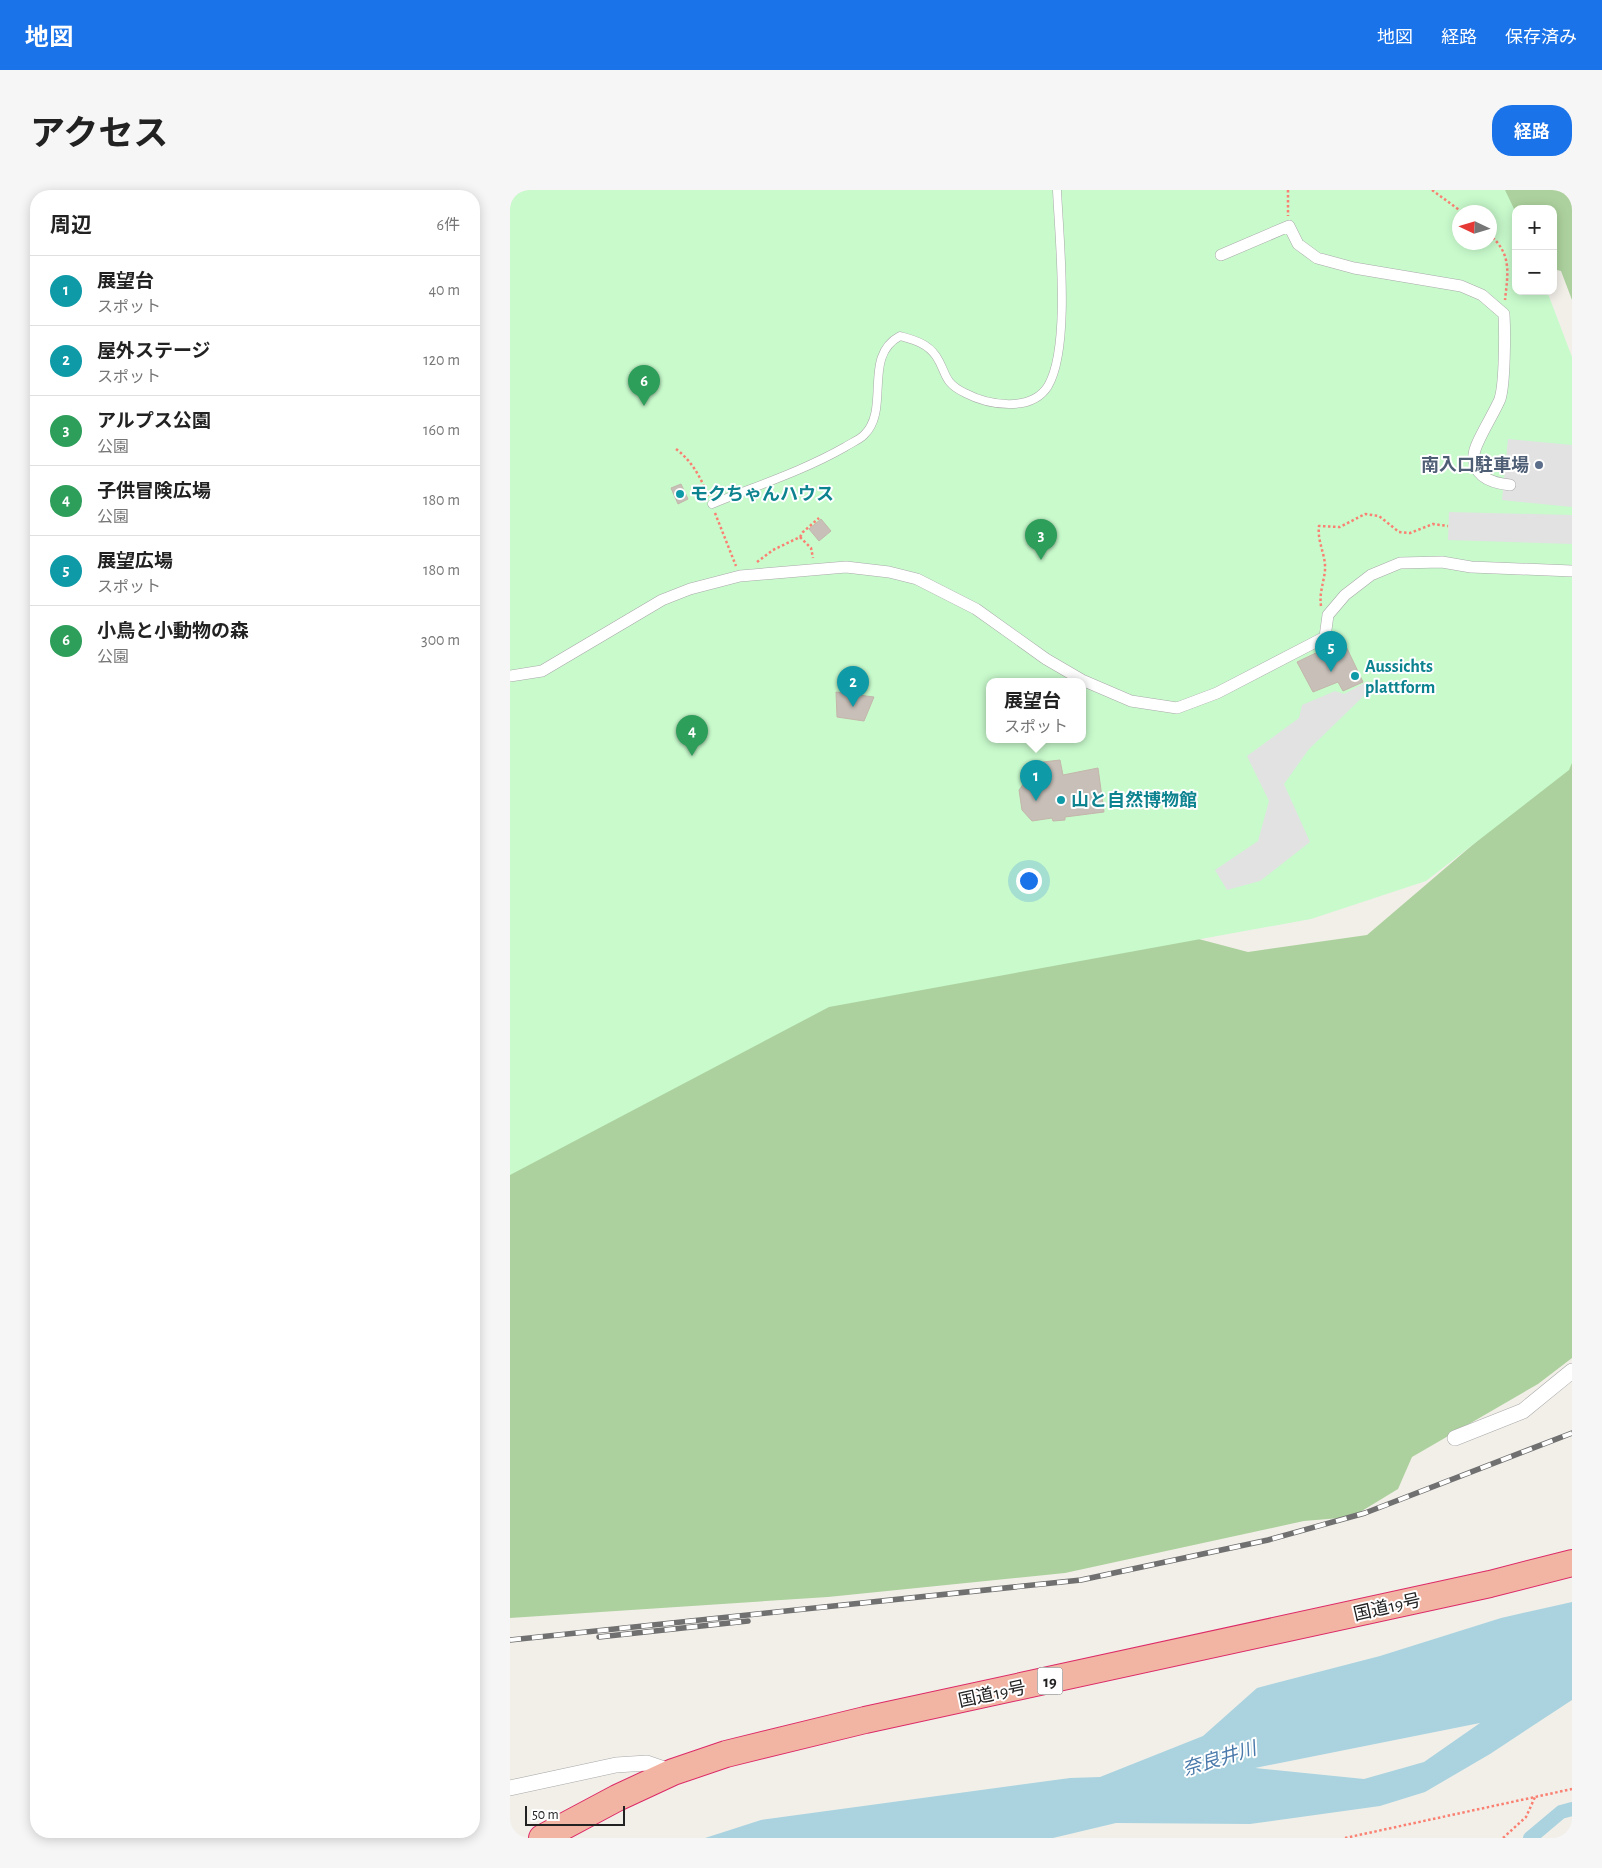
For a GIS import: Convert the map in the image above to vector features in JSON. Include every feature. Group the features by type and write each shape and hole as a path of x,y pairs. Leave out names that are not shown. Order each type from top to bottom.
{"highway":[{"name":"国道19号","path":"542,1838 617,1798 673,1772 726,1754 781,1740 1490,1584 1572,1563"}],"street":[{"path":"1221,255 1289,226 1298,244 1317,258 1354,268 1461,286 1482,295 1504,314 1505,329 1500,397 1473,454 1478,472 1492,483 1510,485"},
{"path":"1086,682 1131,701 1177,708 1217,693 1325,637 1328,615 1346,596 1371,575 1400,563 1442,562 1471,567 1572,571"},
{"path":"510,676 542,671 662,600 690,589 740,576 846,567 889,572 917,578 976,609 1046,659 1079,678"},
{"path":"1455,1438 1523,1411 1572,1371"},
{"path":"510,1788 616,1765 647,1763 673,1772"}],"lane":[{"path":"712,504 827,457 864,435 873,421 881,357 889,342 900,336 926,345 936,356 950,384 965,393 991,404 1033,400 1048,386 1055,367 1062,320 1057,190"}],"path":[{"path":"1288,190 1289,226"},
{"path":"1432,190 1452,205"},
{"path":"1497,241 1508,258 1504,314"},
{"path":"1321,608 1320,598 1325,568 1317,538 1319,526 1340,527 1365,514 1379,516 1399,532 1410,533 1433,524 1448,526"},
{"path":"740,576 772,550 800,537 803,532 820,518"},
{"path":"800,537 811,548"},
{"path":"1345,1838 1572,1789"},
{"path":"1503,1838 1526,1817 1535,1798"}],"green space":[{"path":"510,190 1505,190 1512,205 1512,295 1549,295 1572,357 1572,763 1569,770 1426,881 1311,919 829,1007 510,1175"},
{"path":"1321,190 1572,190 1572,300 1561,271 1557,270 1557,205 1512,205 1512,261 1459,250 1497,250 1497,205 1452,205 1452,249 1325,222"},
{"path":"1572,760 1572,1358 1538,1384 1412,1457 1398,1489 1352,1517 1304,1521 1065,1573 828,1597 510,1618 510,787 1153,927 1248,952 1367,935"}],"shaded area":[{"name":"南入口駐車場","path":"1508,439 1572,445 1572,507 1502,500"},
{"name":"南入口駐車場","path":"1449,512 1572,515 1572,544 1448,540"},
{"path":"1368,681 1373,687 1309,749 1284,784 1310,842 1260,881 1227,890 1215,870 1258,841 1269,801 1247,756 1299,718 1302,705 1335,691 1344,694"}],"water":[{"name":"奈良井川","path":"1572,1602 1572,1700 1490,1754 1425,1792 1380,1806 1250,1824 1116,1823 1053,1838 705,1838 761,1820 1070,1778 1100,1777 1203,1736 1257,1688 1380,1656 1501,1618","holes":["1480,1723 1424,1762 1364,1779 1255,1768"]}],"building":[{"name":"モクちゃんハウス","path":"681,484 688,499 678,504 671,488"},
{"path":"821,519 831,531 819,541 809,529"},
{"path":"1343,640 1363,682 1343,691 1338,682 1313,692 1297,662"},
{"path":"836,692 874,697 864,721 837,717"},
{"name":"山と自然博物館","path":"1060,760 1063,775 1098,768 1104,812 1065,817 1065,820 1053,821 1052,818 1032,821 1022,810 1019,790 1028,778 1045,778 1043,762"}],"waterway":[{"path":"1530,1838 1561,1812 1572,1809"}],"railway":[{"path":"510,1640 1081,1580 1268,1540 1365,1513 1572,1433"},
{"path":"599,1637 748,1621"}],"place":[{"name":"小鳥と小動物の森","path":"644,406"},
{"name":"南入口駐車場","path":"1539,465"},
{"name":"モクちゃんハウス","path":"680,494"},
{"name":"アルプス公園","path":"1041,560"},
{"name":"展望広場","path":"1331,672"},
{"name":"Aussichts plattform","path":"1355,676"},
{"name":"屋外ステージ","path":"853,707"},
{"name":"子供冒険広場","path":"692,756"},
{"name":"山と自然博物館","path":"1061,800"},
{"name":"展望台","path":"1036,801"}]}
